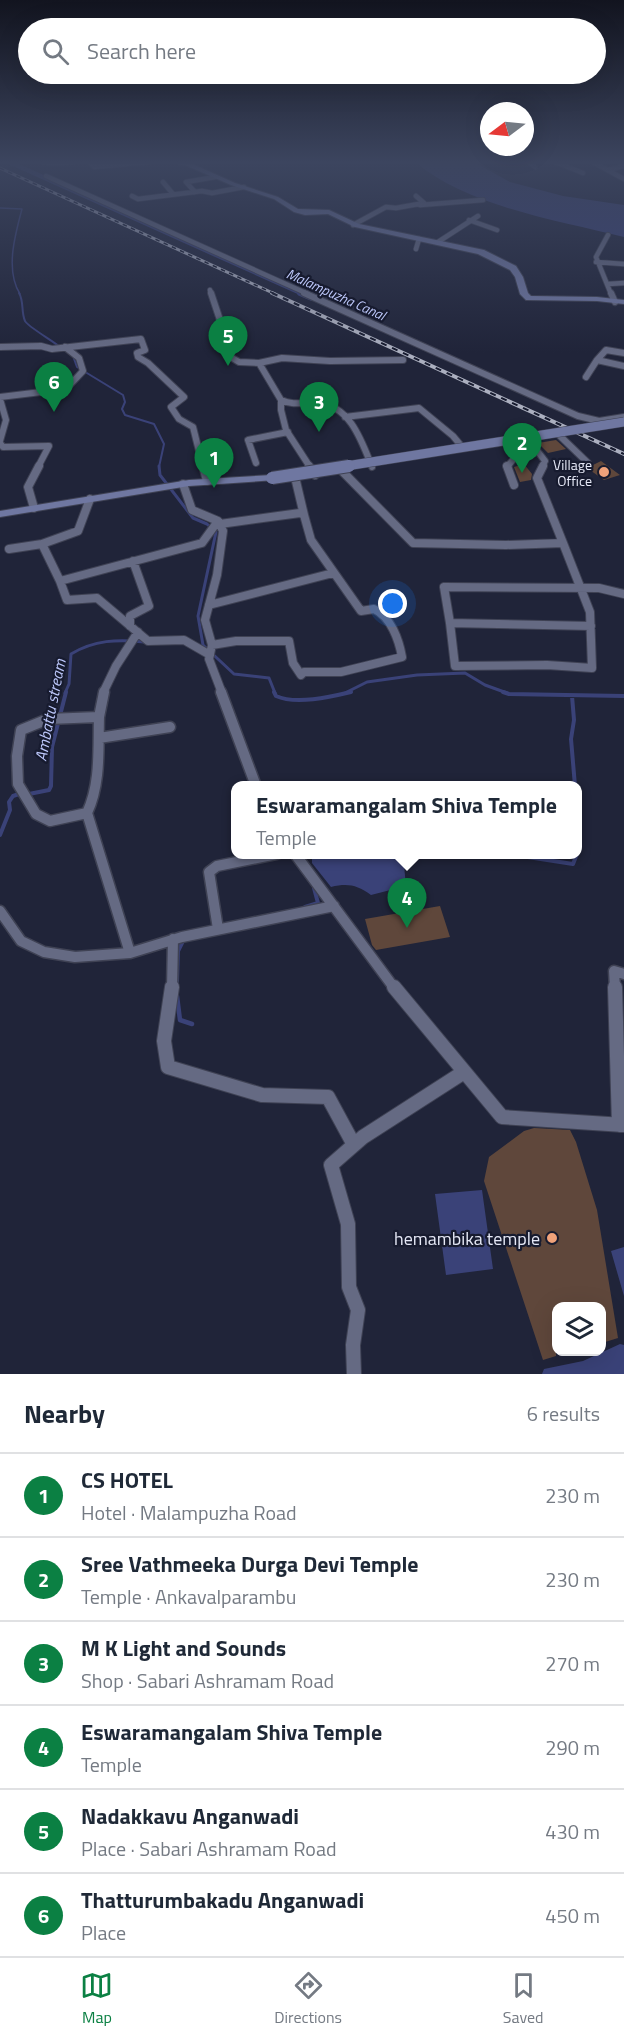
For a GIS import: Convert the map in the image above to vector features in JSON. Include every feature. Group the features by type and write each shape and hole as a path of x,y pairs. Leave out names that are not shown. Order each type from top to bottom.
{"street":[{"path":"155,225 578,416 595,420 624,417"},
{"path":"354,225 481,252 513,268 519,277 524,294 529,298 597,299 624,302"},
{"path":"438,242 462,225"},
{"path":"483,225 497,230"},
{"path":"608,235 596,257 596,262 615,302"},
{"path":"416,249 419,239"},
{"path":"596,262 624,264"},
{"path":"608,284 624,283"},
{"path":"210,290 221,323 220,337 227,355 239,362 260,363 269,358 317,361 403,360"},
{"path":"0,347 24,345 52,349 141,339 145,350 137,353 138,357 148,363 184,397 171,404 171,407 179,419 193,427 207,481"},
{"path":"34,508 28,487 50,446 3,447 0,442 6,420 0,398 66,389 81,373 79,358 65,348"},
{"path":"586,377 606,350 624,353"},
{"path":"597,360 624,366"},
{"path":"260,363 281,400 288,404 332,405 345,417 363,446 372,467"},
{"path":"281,400 279,408 288,432 315,476"},
{"path":"345,417 419,408 453,436 463,448"},
{"path":"610,419 621,425"},
{"path":"0,514 174,485 272,478 621,425"},
{"path":"256,463 248,440 288,432"},
{"path":"560,436 588,463"},
{"path":"530,440 545,461 537,478 574,567 579,588 590,612 592,668 547,665 455,666 444,587 579,588 599,588 624,594"},
{"path":"508,443 517,455 507,466 514,485"},
{"path":"343,472 413,543 506,545 563,543"},
{"path":"42,543 67,600 97,598 134,634 148,640 188,642 211,650 236,641 289,641 293,663 301,675 304,672 324,674 363,668 402,657 401,644 383,613 377,610 361,611 311,540 295,477"},
{"path":"174,485 192,510 223,531 217,575 205,620 211,650 209,659 254,781"},
{"path":"9,549 42,543 78,531 90,499"},
{"path":"60,581 202,543 215,525 300,513 304,515"},
{"path":"100,717 31,722 21,730 17,756 18,784 36,814 50,821 87,813 92,805 102,701 116,665 134,634 130,615 149,606 133,561"},
{"path":"209,605 333,573"},
{"path":"450,623 591,626"},
{"path":"99,738 171,728"},
{"path":"87,813 129,954"},
{"path":"218,930 209,872 217,866 255,859"},
{"path":"298,859 400,996 502,1117 622,1125 614,971 624,974"},
{"path":"0,910 21,941 44,952 75,957 129,954 173,939 334,906"},
{"path":"173,939 171,995 163,1045 163,1056 168,1067 229,1083 262,1095 328,1097 354,1145"},
{"path":"354,1374 352,1345 358,1310 349,1287 348,1224 332,1165 363,1137 464,1072"}],"water":[{"path":"573,225 624,225 624,237"},
{"path":"312,859 403,859 406,886 371,895 352,886 331,887 312,863"},
{"path":"482,1190 493,1269 446,1275 435,1194"},
{"path":"624,1247 624,1296 611,1251"},
{"path":"620,1344 624,1345 624,1374 542,1374 544,1369 583,1361 594,1356 606,1356 606,1350"}],"building":[{"path":"556,440 566,449 548,453 538,443"},
{"name":"Village Office","path":"601,461 620,475 604,480 587,468"},
{"path":"524,464 532,474 531,480 520,482 514,467"},
{"path":"440,906 450,937 376,950 372,945 365,919"},
{"name":"hemambika temple","path":"534,1128 570,1130 576,1142 597,1210 618,1338 606,1342 606,1302 552,1302 552,1356 556,1356 543,1360 484,1181 489,1157 524,1131"}],"waterway":[{"path":"18,225 12,263 15,285 20,294"},
{"name":"Malampuzha Canal","path":"150,225 303,294"},
{"path":"19,293 25,321 60,347"},
{"name":"Malampuzha Canal","path":"300,293 312,298"},
{"path":"73,356 77,367 123,395 125,402 122,409 125,415 154,424 164,444 159,467"},
{"name":"Ambattu stream","path":"159,467 160,475 193,518 207,524 216,532 198,616 203,645 234,674 269,678 275,693"},
{"name":"Ambattu stream","path":"65,693 69,684 71,654 97,643 144,642"},
{"name":"Ambattu stream","path":"345,693 367,682 417,675 465,673 485,685 507,693"},
{"name":"Ambattu stream","path":"29,794 49,790 51,786 52,747 66,692"},
{"name":"Ambattu stream","path":"274,692 276,696 293,700 323,698 351,692"},
{"name":"Ambattu stream","path":"503,692 509,694 624,696"},
{"path":"572,696 574,720 571,739 575,781"},
{"name":"Ambattu stream","path":"0,835 10,810 9,802 13,796 19,794"},
{"path":"540,859 573,864 575,859"},
{"path":"305,907 318,903 314,888"},
{"path":"177,981 178,951 183,941"},
{"path":"177,996 180,1020 192,1024"}],"railway":[{"path":"125,225 275,294"},
{"path":"272,293 624,454"}],"place":[{"name":"Nadakkavu Anganwadi","path":"228,366"},
{"name":"Thatturumbakadu Anganwadi","path":"54,412"},
{"name":"M K Light and Sounds","path":"319,432"},
{"name":"Village Office","path":"604,472"},
{"name":"Sree Vathmeeka Durga Devi Temple","path":"522,473"},
{"name":"CS HOTEL","path":"214,488"},
{"name":"Eswaramangalam Shiva Temple","path":"407,928"},
{"name":"hemambika temple","path":"552,1238"}]}
